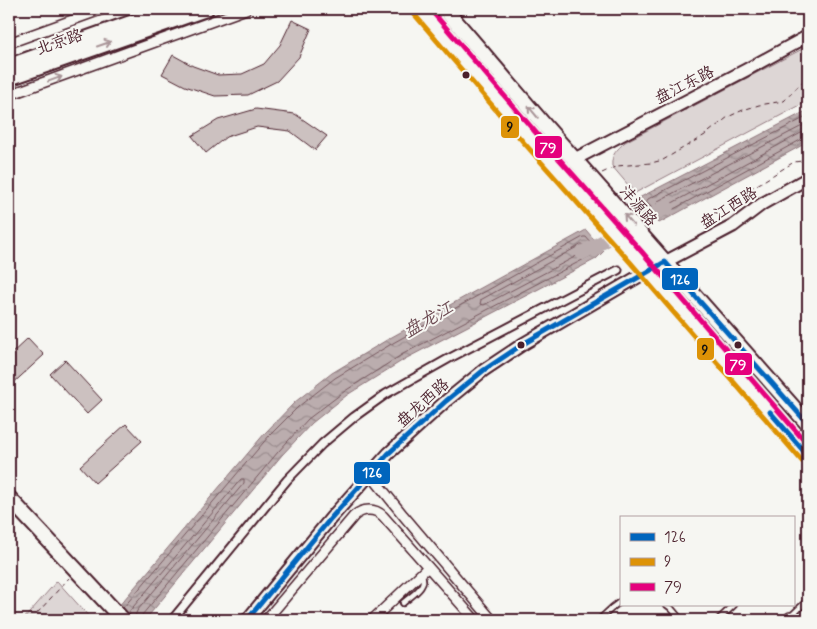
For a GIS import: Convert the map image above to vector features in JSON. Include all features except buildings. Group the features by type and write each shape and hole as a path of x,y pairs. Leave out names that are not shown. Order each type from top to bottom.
{"main road":[{"name":"北京路","path":"9,66 170,9"},
{"name":"北京路","path":"9,78 206,9"},
{"path":"420,9 808,456"},
{"name":"沣源路","path":"445,9 546,127 808,424"},
{"path":"9,88 54,61"},
{"path":"9,498 123,620"}],"street":[{"path":"9,43 103,9"},
{"path":"9,96 246,9"},
{"name":"盘江东路","path":"575,159 808,36"},
{"name":"盘江西路","path":"665,262 733,226 762,204 808,178"},
{"name":"盘龙西路","path":"247,620 331,518 389,453 446,401 484,370 523,344 665,262"},
{"path":"172,620 287,480 322,444 354,417 386,394 448,359 618,270"},
{"path":"370,474 403,516 492,620"},
{"path":"266,620 354,516 363,510 380,513 424,570 475,620"},
{"path":"372,620 424,570"}],"lane":[{"path":"403,603 424,583 424,570"},
{"path":"790,619 808,600"},
{"path":"599,620 620,602"},
{"path":"668,606 681,620"},
{"path":"718,620 733,606"}],"path":[{"path":"591,177 617,166 663,160 705,135 728,117 759,105 784,101 808,76"},
{"path":"741,193 794,162 802,161 808,165"},
{"path":"31,620 76,570"}],"shaded area":[{"path":"808,46 808,101 635,193 612,166 614,155 625,142"},
{"path":"57,581 92,620 23,620"}],"water":[{"path":"808,110 808,142 659,223 637,199"},
{"path":"586,230 604,251 596,259 405,359 347,395 312,423 282,455 145,620 107,620 265,433 295,402 332,373 390,338"}],"waterway":[{"name":"盘龙江","path":"582,253 667,207"}],"transit line":[{"name":"79","path":"430,9 808,445"},
{"name":"9","path":"414,14 802,461"},
{"name":"126","path":"247,620 331,518 389,453 446,401 484,370 523,344 665,262 808,424"},
{"name":"126","path":"770,412 808,456"}]}
